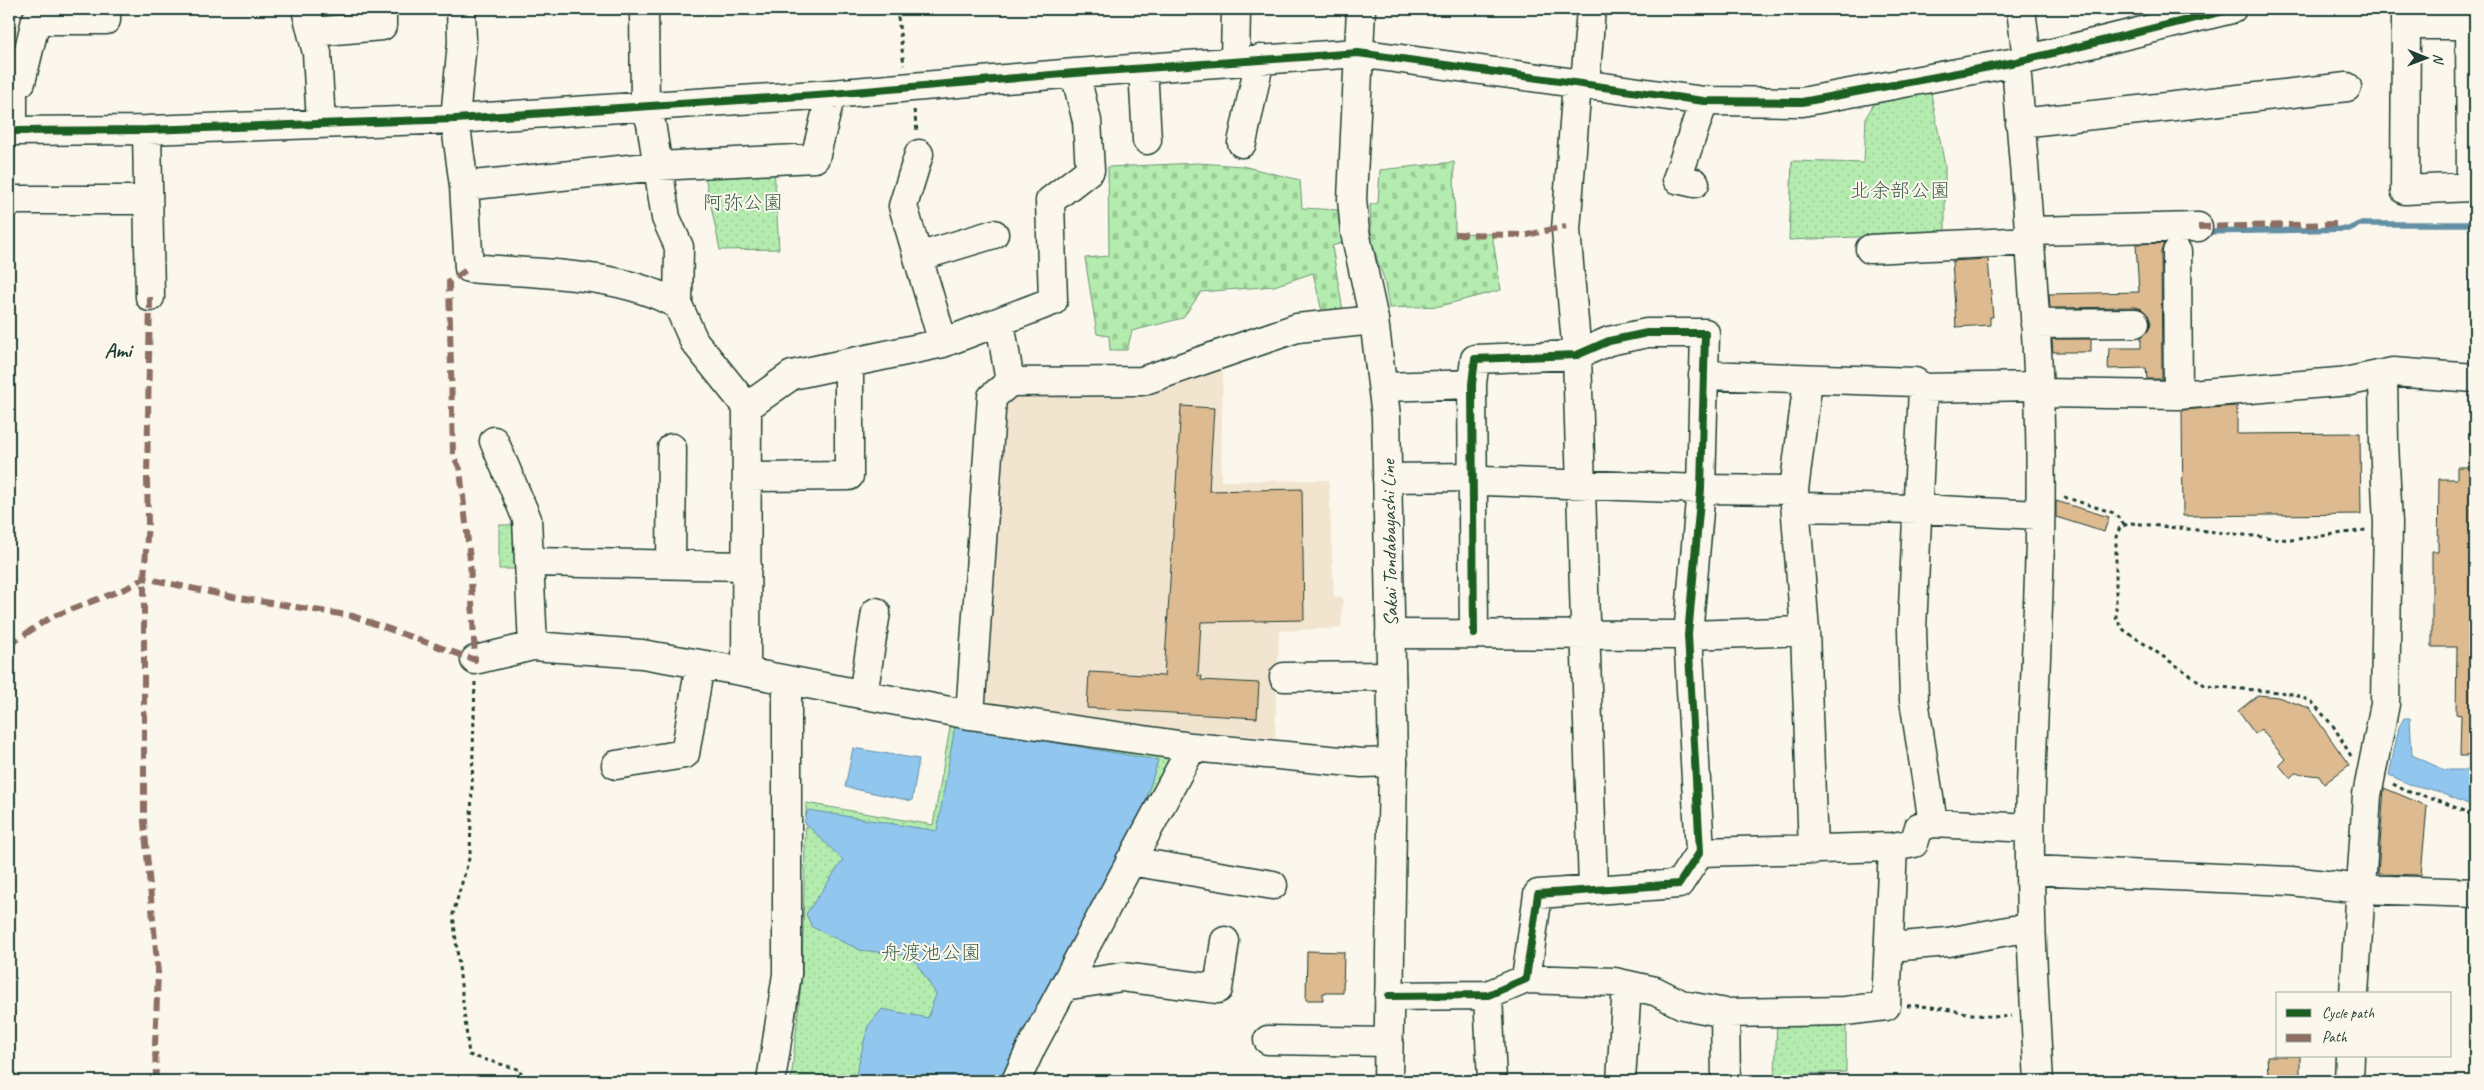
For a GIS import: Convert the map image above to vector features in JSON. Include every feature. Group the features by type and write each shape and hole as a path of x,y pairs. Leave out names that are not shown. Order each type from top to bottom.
{"street":[{"path":"106,9 106,20 36,20 21,82 13,87 11,131 147,130 455,119 831,94 1075,73 1358,53 1704,101 1802,102 2021,61 2232,9"},
{"path":"321,123 317,53 309,21 382,26 382,9"},
{"path":"461,9 462,42 455,119 464,186 469,268 602,280 660,294 678,305"},
{"path":"644,9 645,106 651,124 666,218 679,247 678,305 694,341 747,407 746,672"},
{"path":"1236,9 1247,60 1242,143"},
{"name":"Sakai Tondabayashi Line","path":"1361,9 1352,199 1355,232 1374,320 1384,387 1388,478 1393,762 1388,1081"},
{"path":"1591,9 1581,84 1566,230 1577,355 1593,889"},
{"path":"2021,9 2020,123 2031,236 2039,389 2039,502 2030,828 2031,930 2039,1081"},
{"path":"2406,17 2470,25 2471,187 2404,190 2406,17"},
{"path":"1143,68 1147,140"},
{"path":"747,407 792,375 943,343 1053,301 1050,200 1090,170 1087,121 1075,73"},
{"path":"2020,123 2347,87"},
{"path":"464,186 658,166 815,158 831,94"},
{"path":"1695,183 1678,179 1704,101"},
{"path":"147,130 150,297"},
{"path":"919,154 904,206 943,343"},
{"path":"9,200 148,200"},
{"path":"1870,249 2031,236 2198,228"},
{"path":"918,257 994,234"},
{"path":"2177,252 2178,395"},
{"path":"970,715 992,397 1010,382 1142,381 1297,328 1374,320"},
{"path":"1000,322 1010,382"},
{"path":"2035,324 2135,323"},
{"path":"1474,634 1472,384 1474,359 1577,355 1609,341 1647,333 1704,333 1700,489 1688,635 1700,852 1679,884 1538,894 1526,979"},
{"path":"747,477 849,476 849,363"},
{"path":"1704,375 1808,380 1915,382 1923,388 2039,389 2178,395 2350,382 2383,374 2475,378"},
{"path":"2354,992 2371,771 2385,704 2388,523 2383,374"},
{"path":"1808,380 1795,499 1805,631 1813,850"},
{"path":"1384,387 1472,384"},
{"path":"1923,388 1912,629 1914,700 1932,823"},
{"path":"494,441 528,520 533,646"},
{"path":"671,564 672,448"},
{"path":"1388,478 1473,477 1483,481 1700,489 1795,499 1919,508 2039,502"},
{"path":"531,562 747,566"},
{"path":"863,695 876,612"},
{"path":"1390,634 1688,635 1805,631"},
{"path":"475,660 533,646 642,654 970,715 1192,747 1362,763 1393,762"},
{"path":"616,765 686,754 700,664"},
{"path":"1284,677 1320,684 1391,676"},
{"path":"771,1081 787,974 787,681"},
{"path":"1016,1081 1064,986 1192,747"},
{"path":"1700,852 1893,848 1914,843 1919,827 1932,823 2030,828"},
{"path":"1389,996 1488,995 1526,979 1614,982 1655,991 1683,1005 1725,1013 1845,1011 1886,1006 1893,848"},
{"path":"1130,861 1273,884"},
{"path":"2031,870 2291,881 2361,889 2475,893"},
{"path":"1890,947 1948,942 2013,930 2031,930"},
{"path":"1064,986 1122,977 1218,989 1230,953"},
{"path":"1621,1081 1627,985"},
{"path":"1488,995 1492,1081"},
{"path":"1725,1013 1726,1081"},
{"path":"1268,1040 1388,1042"},
{"path":"2349,1081 2350,1058"}],"path":[{"path":"897,9 899,35 912,94 919,154"},
{"path":"2039,502 2114,513 2125,525"},
{"path":"2388,523 2356,533 2291,540 2130,523 2120,527 2116,537 2116,618 2124,630 2206,686 2280,692 2296,695 2312,702 2334,727 2352,757 2381,779 2406,791 2436,799 2475,816"},
{"path":"475,660 470,856 453,914 469,1055 521,1070 520,1081"},
{"path":"1886,1006 1933,1006 1998,1018 2035,1012"}],"shaded area":[{"path":"1223,362 1221,481 1329,480 1334,597 1343,597 1341,628 1279,631 1275,738 1169,729 985,701 1007,400 1022,391"}],"green space":[{"name":"北余部公園","path":"1931,93 1945,166 1945,233 1789,240 1792,161 1864,163 1866,117 1877,99"},
{"path":"1454,162 1455,233 1492,234 1501,290 1440,306 1389,308 1384,279 1372,246 1370,205 1378,203 1380,170"},
{"path":"1198,163 1242,166 1300,180 1302,208 1338,210 1342,243 1332,246 1343,311 1323,316 1313,273 1274,286 1201,292 1183,318 1132,331 1127,350 1110,350 1109,336 1097,334 1085,258 1109,256 1108,167"},
{"name":"阿弥公園","path":"774,167 779,249 720,250 704,171"},
{"path":"499,525 521,525 521,569 499,569"},
{"name":"舟渡池公園","path":"951,722 1106,742 1168,759 1157,794 1009,1081 791,1081 802,974 806,803 933,825"},
{"path":"1777,1017 1846,1017 1846,1072 1775,1076"}],"water":[{"path":"2404,718 2410,718 2412,755 2444,770 2475,770 2475,807 2437,791 2409,784 2389,775 2399,727"},
{"name":"舟渡池公園","path":"955,726 1158,760 1141,817 1002,1081 866,1081 856,1074 868,1026 882,1009 928,1018 936,994 912,956 860,950 812,927 806,914 843,860 804,822 808,810 937,831"},
{"path":"853,748 919,759 912,801 845,787"}],"building":[{"path":"2164,243 2161,252 2162,379 2147,379 2146,368 2108,369 2109,348 2141,348 2141,337 2148,331 2151,323 2148,315 2142,309 2135,307 2050,308 2049,294 2139,292 2136,244"},
{"path":"1988,259 1993,317 1990,317 1990,325 1956,327 1952,261"},
{"path":"2052,339 2091,339 2091,352 2053,352"},
{"path":"1181,406 1214,408 1209,491 1302,489 1304,620 1201,622 1198,676 1202,676 1201,680 1259,683 1257,718 1087,708 1089,672 1164,676"},
{"path":"2237,406 2237,434 2360,433 2361,514 2183,516 2182,410"},
{"path":"2457,467 2475,467 2475,756 2460,756 2461,715 2456,714 2457,647 2432,647 2432,551 2438,551 2439,479 2457,479"},
{"path":"2056,501 2109,517 2104,532 2056,517"},
{"path":"2258,695 2278,697 2309,708 2349,765 2324,784 2319,776 2295,773 2290,778 2279,765 2285,759 2261,729 2255,734 2238,711"},
{"path":"2384,788 2427,806 2421,875 2378,874"},
{"path":"1307,951 1344,952 1343,993 1323,993 1323,1000 1306,1000"},
{"path":"2267,1056 2300,1058 2300,1074 2268,1075"}],"waterway":[{"path":"2203,232 2349,229 2359,224 2475,224"}],"marked path":[{"path":"2198,227 2339,224"},
{"path":"1455,234 1527,235 1566,226"},
{"path":"9,645 51,617 127,588 144,578 233,597 353,616 475,660 470,560 460,469 453,455 449,282 469,268"},
{"path":"150,297 148,523 144,578 144,822 158,973 155,1045 156,1081"}],"cycle path":[{"path":"9,131 147,130 455,119 831,94 1075,73 1358,53 1704,101 1802,102 2016,62 2232,9"},
{"path":"1389,996 1488,995 1526,979 1538,894 1679,884 1700,852 1688,635 1701,489 1705,333 1647,333 1609,341 1577,355 1475,359 1472,384 1474,634"}],"district":[{"name":"Ami","path":"118,350"}]}
